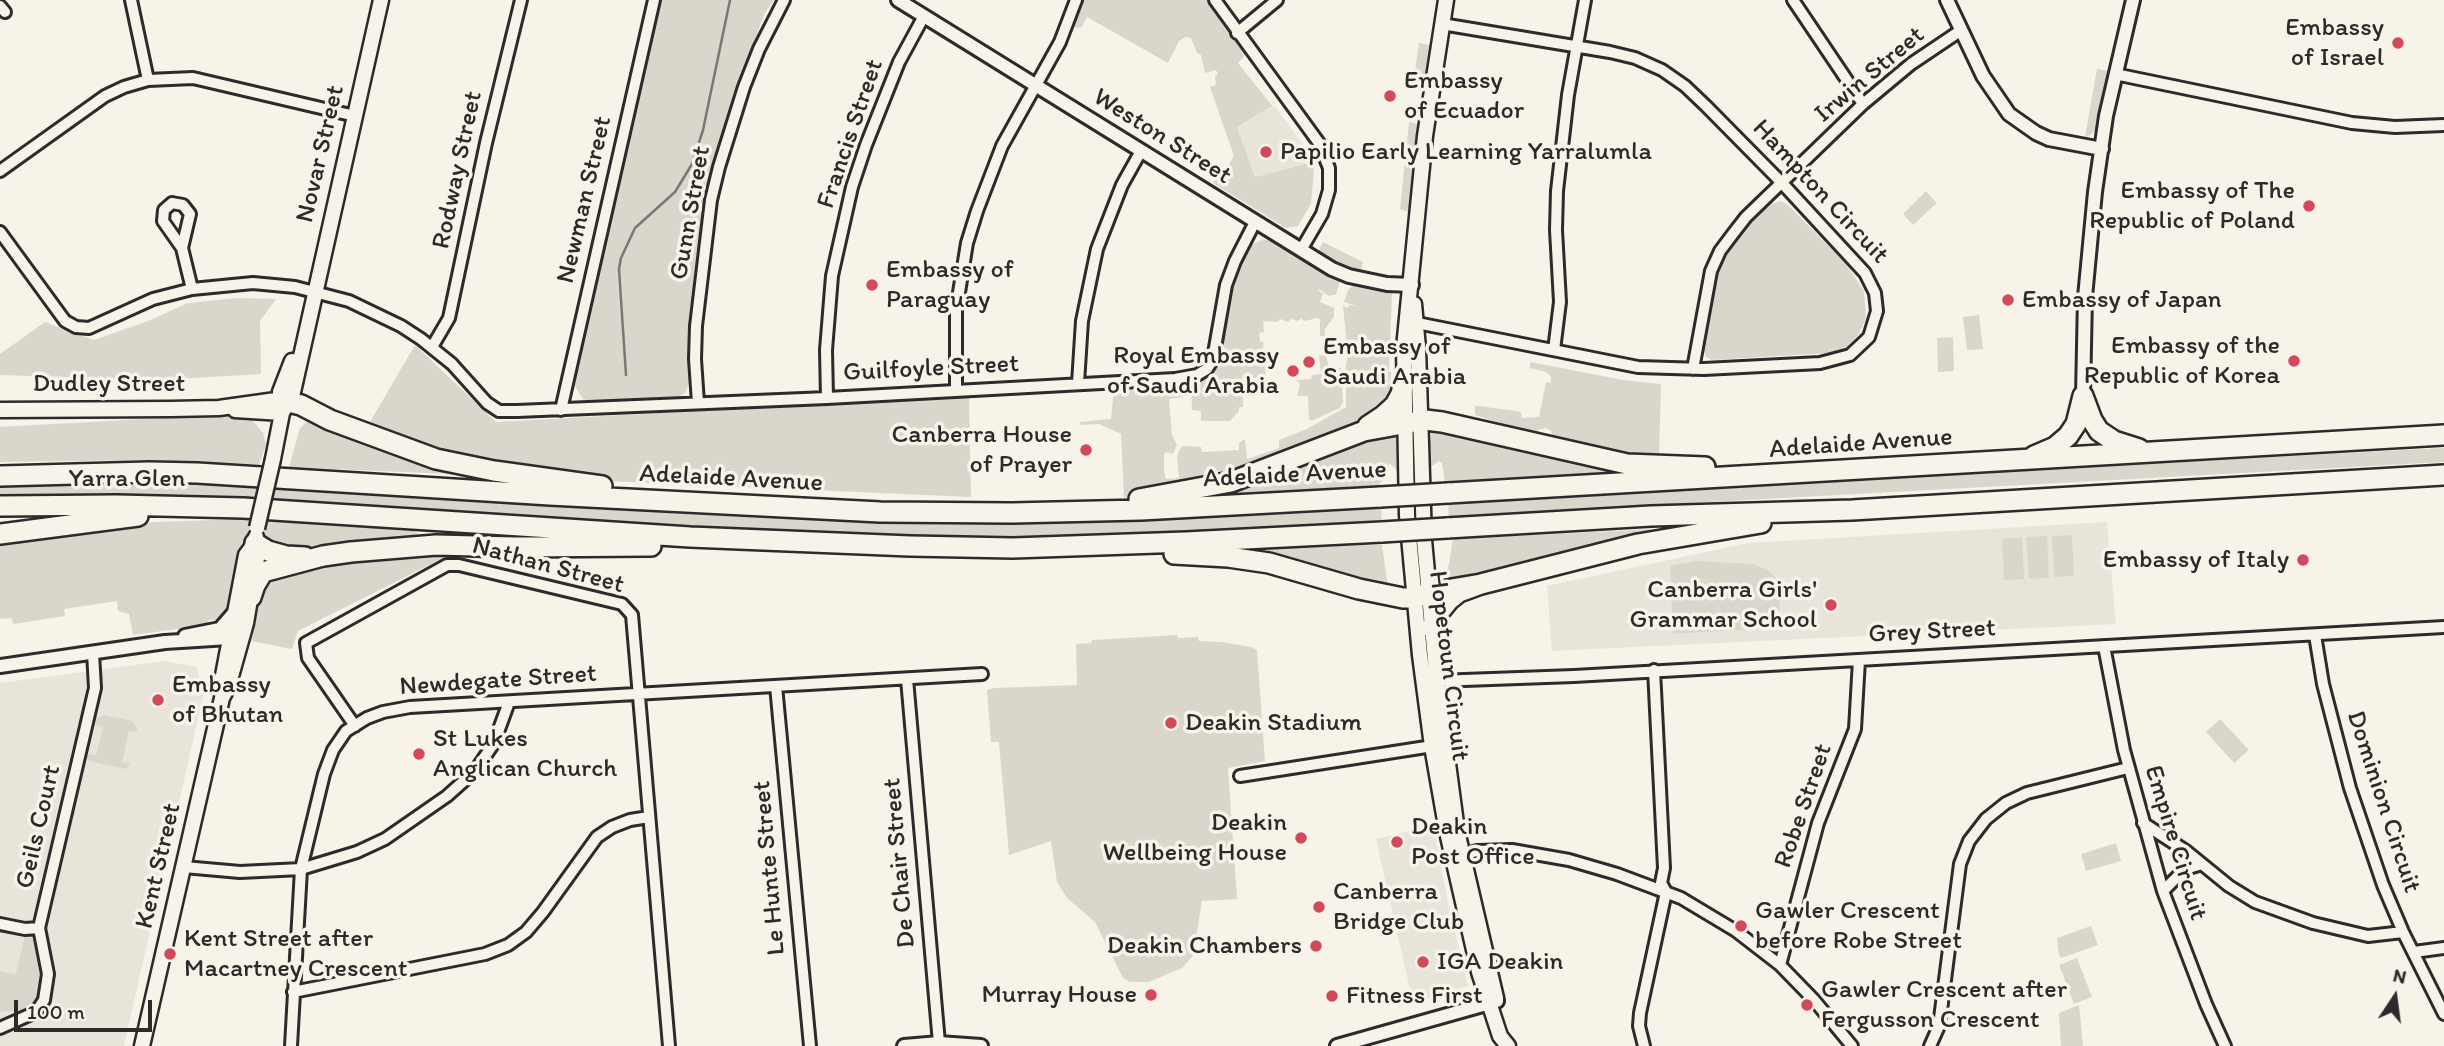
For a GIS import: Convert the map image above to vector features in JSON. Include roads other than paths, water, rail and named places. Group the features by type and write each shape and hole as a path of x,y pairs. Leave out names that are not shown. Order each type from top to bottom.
{"highway":[{"path":"1352,435 1379,420 1392,408 1401,394 1404,381"},
{"path":"2083,396 2092,421 2103,434 2125,445 2155,453"},
{"path":"2023,460 2055,447 2068,436 2077,421 2083,396"},
{"path":"284,405 301,405 330,420 448,461 494,471 568,482 714,496 755,507"},
{"path":"1056,512 1231,482 1373,428 1412,422 1442,422 1627,464 1671,467 1796,466 1828,470"},
{"name":"Adelaide Avenue","path":"149,472 755,507 880,512 1056,512 1380,497 2444,436"},
{"path":"0,466 97,465 149,472"},
{"name":"Yarra Glen","path":"0,476 149,472"},
{"path":"1013,548 1186,542 1651,516 1852,510 2444,475"},
{"name":"Yarra Glen","path":"0,506 117,505 255,526"},
{"path":"0,534 116,518 255,526 1013,548 1242,559 1297,569 1385,595 1421,596 1670,538 1852,510"},
{"path":"255,526 268,551 286,556 323,556 436,545 725,546 781,542"},
{"path":"244,608 264,572 323,556"},
{"path":"1432,628 1438,613 1448,600 1459,592 1481,584"}],"main road":[{"name":"Novar Street","path":"284,405 309,320 381,0"},
{"name":"Hopetoun Circuit","path":"1446,0 1424,147 1412,285 1412,422 1407,515 1421,596 1438,745 1457,856 1500,1036 1507,1044"},
{"name":"Hopetoun Circuit","path":"1412,323 1404,381 1412,422"},
{"name":"Dudley Street","path":"219,408 261,412 284,405"},
{"name":"Dudley Street","path":"0,410 284,405"},
{"name":"Kent Street","path":"244,608 246,555 273,459 284,405"},
{"path":"261,412 269,429 273,459"},
{"name":"Kent Street","path":"142,1046 222,698 235,666 244,608 257,558 255,526"},
{"name":"Hopetoun Circuit","path":"1421,596 1432,628 1430,682"},
{"path":"229,638 238,631 244,608"},
{"name":"Kent Street","path":"222,698 221,687 229,638"}],"street":[{"path":"131,0 148,80"},
{"name":"Rodway Street","path":"432,347 449,318 486,142 521,0"},
{"name":"Newman Street","path":"561,410 654,0"},
{"name":"Gunn Street","path":"698,403 696,327 711,200 744,87 759,49 784,0"},
{"name":"Weston Street","path":"898,0 1332,269 1349,276 1387,284 1412,285"},
{"path":"956,390 956,311 967,243 988,178 1015,119 1060,42 1076,0"},
{"path":"1215,0 1319,143 1329,168 1329,190 1322,214 1301,250"},
{"path":"1237,33 1277,0"},
{"path":"1554,350 1560,302 1556,240 1557,191 1576,46 1585,0"},
{"path":"1793,0 1863,104"},
{"path":"1947,0 1989,86 2009,114 2049,139 2102,149"},
{"path":"2083,396 2088,257 2115,74 2133,0"},
{"name":"Francis Street","path":"827,398 826,350 832,275 852,187 899,62 924,16"},
{"name":"Hampton Circuit","path":"1412,323 1638,367 1693,369 1820,363 1850,355 1869,337 1877,311 1873,285 1865,273 1782,183 1685,86 1662,70 1635,58 1442,24"},
{"name":"Irwin Street","path":"1693,369 1711,271 1729,238 1746,217 1863,104 1910,64 1960,31"},
{"path":"2115,74 2353,123 2395,127 2444,125"},
{"path":"0,172 105,96 148,80 193,78 355,116"},
{"path":"1078,383 1082,321 1097,249 1118,195 1140,151"},
{"name":"Guilfoyle Street","path":"432,347 452,364 487,403 499,411 827,398 1175,379 1197,375 1207,369 1213,359 1226,285 1255,222"},
{"path":"0,232 65,321 76,327 89,328 153,299 192,289 253,283 285,285 315,291 372,311 432,347"},
{"path":"183,247 192,289"},
{"name":"Nathan Street","path":"355,726 308,659 306,643 447,565 459,565 622,604 632,615 669,1046"},
{"path":"0,666 165,642 220,629 244,608"},
{"name":"Grey Street","path":"1430,682 2444,628"},
{"name":"Dominion Circuit","path":"2315,635 2323,684 2350,788 2383,885 2444,1014"},
{"path":"165,642 229,638"},
{"name":"Empire Circuit","path":"2104,646 2128,768 2143,822 2164,891 2206,1004 2225,1046"},
{"name":"Geils Court","path":"0,1028 36,1012 44,1000 48,974 39,928 95,688 93,653"},
{"name":"Robe Street","path":"1780,965 1818,823 1855,729 1859,660"},
{"path":"1644,1046 1639,1026 1640,1013 1666,892 1661,883 1664,868 1654,670"},
{"name":"Newdegate Street","path":"291,1046 302,869 328,762 346,731 355,726 383,712 410,707 982,674"},
{"name":"De Chair Street","path":"907,679 939,1043"},
{"name":"Le Hunte Street","path":"776,686 810,1046"},
{"path":"184,867 240,872 302,869 357,852 385,839 447,796 475,771 494,743 509,702"},
{"path":"1241,776 1438,745"},
{"path":"1930,1046 1939,1026 1960,864 1969,841 1986,819 2006,803 2027,793 2128,768"},
{"path":"293,992 485,954 508,945 526,932 543,912 597,837 621,823 649,817"},
{"path":"2143,822 2246,896 2283,913 2368,936 2403,932"},
{"path":"1457,856 1512,850 1569,860 1666,892 1718,919 1780,965 1814,1000 1852,1046"},
{"path":"2164,891 2185,869 2202,864"},
{"path":"0,924 25,929 39,928"},
{"path":"2414,953 2444,948"},
{"path":"1337,1046 1368,1042 1492,1002"},
{"path":"904,1046 939,1043 981,1046"}],"waterway":[{"path":"626,375 619,269 621,258 635,228 675,192 692,164 703,130 730,0"}],"place":[{"name":"Embassy of Israel","path":"2398,43"},
{"name":"Embassy of Ecuador","path":"1390,96"},
{"name":"Papilio Early Learning Yarralumla","path":"1266,152"},
{"name":"Embassy of The Republic of Poland","path":"2309,206"},
{"name":"Embassy of Paraguay","path":"872,285"},
{"name":"Embassy of Japan","path":"2008,300"},
{"name":"Embassy of the Republic of Korea","path":"2294,361"},
{"name":"Embassy of Saudi Arabia","path":"1309,362"},
{"name":"Royal Embassy of Saudi Arabia","path":"1293,371"},
{"name":"Canberra House of Prayer","path":"1086,450"},
{"name":"Embassy of Italy","path":"2303,560"},
{"name":"Canberra Girls' Grammar School","path":"1831,605"},
{"name":"Embassy of Bhutan","path":"158,700"},
{"name":"Deakin Stadium","path":"1171,723"},
{"name":"St Lukes Anglican Church","path":"419,754"},
{"name":"Deakin Wellbeing House","path":"1301,838"},
{"name":"Deakin Post Office","path":"1397,842"},
{"name":"Canberra Bridge Club","path":"1319,907"},
{"name":"Gawler Crescent before Robe Street","path":"1741,926"},
{"name":"Deakin Chambers","path":"1316,946"},
{"name":"Kent Street after Macartney Crescent","path":"170,954"},
{"name":"IGA Deakin","path":"1423,962"},
{"name":"Murray House","path":"1151,995"},
{"name":"Fitness First","path":"1332,996"},
{"name":"Gawler Crescent after Fergusson Crescent","path":"1807,1005"}]}
